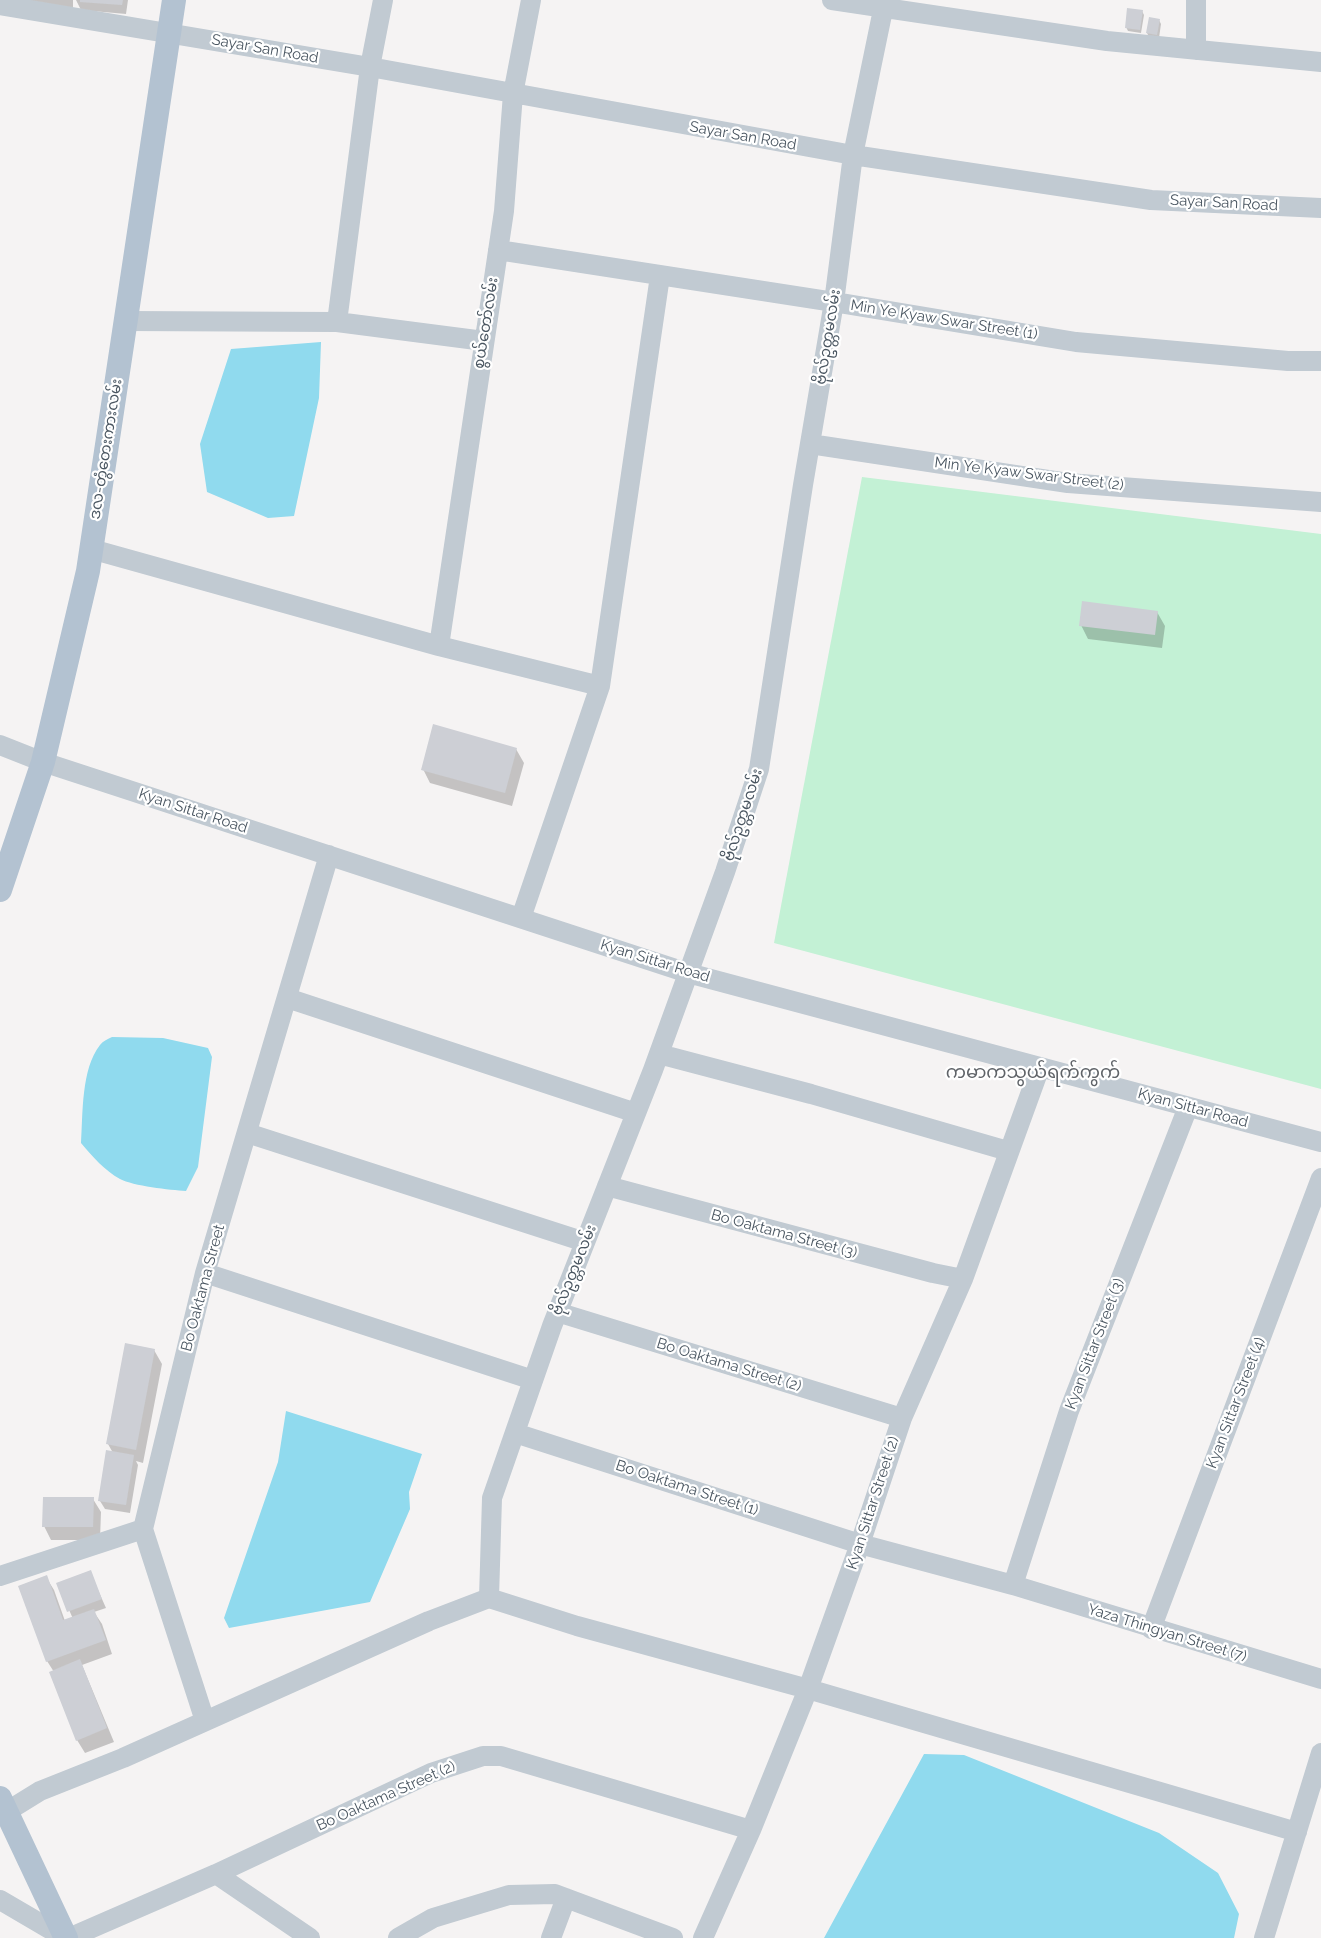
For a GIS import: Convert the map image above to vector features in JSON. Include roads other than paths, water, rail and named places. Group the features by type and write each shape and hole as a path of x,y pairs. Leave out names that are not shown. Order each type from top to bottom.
{"main road":[{"name":"ဒလ-တွံတေးကားလမ်း","path":"0,890 43,762 91,549 174,0"},
{"path":"3,1805 67,1938"}],"street":[{"path":"337,321 370,68 383,0"},
{"name":"စွယ်တော်လမ်း","path":"439,646 504,211 513,94 531,0"},
{"path":"832,0 884,4 1107,41 1321,62"},
{"path":"1196,0 1196,50"},
{"name":"ဗိုလ်ဥတ္တမလမ်း","path":"489,1598 492,1498 557,1312 659,1053 759,769 834,302 853,155 884,4"},
{"name":"Sayar San Road","path":"0,5 370,68 853,155 1151,200 1321,208"},
{"name":"Min Ye Kyaw Swar Street (1)","path":"498,250 1076,342 1288,361 1321,361"},
{"path":"521,918 600,686 660,276"},
{"path":"125,321 337,321 484,341"},
{"name":"Min Ye Kyaw Swar Street (2)","path":"810,444 1068,483 1321,502"},
{"path":"91,549 439,646 600,686"},
{"name":"Kyan Sittar Road","path":"0,745 43,762 688,972 1321,1142"},
{"name":"Bo Oaktama Street","path":"143,1529 205,1273 329,855"},
{"path":"287,998 636,1113"},
{"path":"659,1053 1008,1151"},
{"name":"Kyan Sittar Street (2)","path":"703,1938 751,1830 808,1689 902,1418 963,1279 1040,1067"},
{"name":"Kyan Sittar Street (3)","path":"1013,1585 1068,1411 1188,1107"},
{"path":"247,1133 585,1242"},
{"name":"Kyan Sittar Street (4)","path":"1151,1629 1321,1178"},
{"name":"Bo Oaktama Street (3)","path":"607,1186 963,1279"},
{"path":"205,1273 533,1380"},
{"name":"Bo Oaktama Street (2)","path":"557,1312 902,1418"},
{"name":"Bo Oaktama Street (1)","path":"515,1433 860,1544 1013,1585"},
{"path":"0,1576 143,1529 205,1722"},
{"name":"Yaza Thingyan Street (7)","path":"1013,1585 1151,1629 1321,1679"},
{"path":"3,1805 123,1758 429,1621 489,1598 577,1626 808,1689 1297,1832"},
{"path":"1264,1938 1321,1753"},
{"name":"Bo Oaktama Street (2)","path":"67,1938 216,1874 431,1773 483,1756 501,1756 751,1830"},
{"path":"216,1874 310,1938"},
{"path":"398,1938 433,1918 509,1895 555,1894 673,1938"},
{"path":"550,1938 566,1898"},
{"path":"0,1900 67,1938"}],"water":[{"path":"321,342 319,398 294,516 268,518 207,492 200,444 231,349"},
{"path":"112,1037 163,1038 208,1048 212,1057 198,1167 186,1191 142,1186 120,1179 104,1168 81,1143 84,1092 89,1066 100,1045"},
{"path":"286,1411 422,1454 409,1492 410,1509 370,1602 229,1628 224,1618 278,1462"},
{"path":"924,1754 964,1755 1159,1833 1218,1873 1239,1914 1234,1938 824,1938"}],"district":[{"name":"ကမာကသွယ်ရက်ကွက်","path":"1033,1073"}]}
